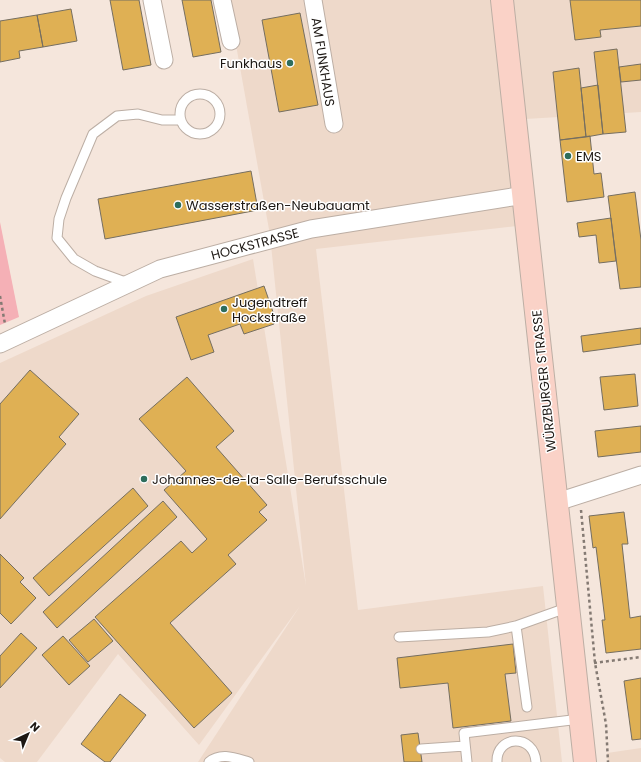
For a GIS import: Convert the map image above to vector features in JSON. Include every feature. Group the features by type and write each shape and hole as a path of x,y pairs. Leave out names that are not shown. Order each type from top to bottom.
{"main road":[{"name":"WÜRZBURGER STRASSE","path":"502,0 525,195 556,502 569,607 585,762"}],"street":[{"path":"152,0 164,60"},
{"path":"222,0 231,41"},
{"name":"AM FUNKHAUS","path":"313,0 334,124"},
{"name":"HOCKSTRASSE","path":"4,342 160,269 311,229 525,195"},
{"path":"556,502 641,475"}],"lane":[{"path":"197,94 207,95 213,99 221,114 218,124 209,133 195,134 189,131 181,120 181,107 190,97 197,94"},
{"path":"128,283 95,271 74,259 57,238 59,219 66,198 93,134 117,116 138,114 162,120 181,120"},
{"path":"399,637 488,632 516,626 569,607"},
{"path":"516,626 527,707"},
{"path":"467,762 464,733 580,719"},
{"path":"497,762 497,754 499,750 510,742 518,741 524,743 536,753 536,762"},
{"path":"421,750 465,746"},
{"path":"209,762 215,758 226,756 249,762"}],"path":[{"path":"0,296 4,342"},
{"path":"579,495 595,663 606,724 608,762"},
{"path":"605,662 641,657"}],"shaded area":[{"path":"228,0 641,0 641,112 509,120 517,226 316,249 358,610 543,586 562,762 198,762 300,606 199,745 118,654 37,762 5,762 0,758 0,363 146,296 253,259 306,586 270,235"},
{"path":"0,222 19,317 0,325"},
{"path":"641,748 641,762 608,762 607,753"}],"building":[{"path":"110,0 139,0 151,65 123,70"},
{"path":"182,0 211,0 221,52 193,57"},
{"path":"570,0 641,0 641,26 600,30 601,37 575,40"},
{"path":"71,9 77,41 43,47 37,15"},
{"name":"Funkhaus","path":"300,13 318,105 279,112 262,20"},
{"path":"37,15 43,47 19,51 20,58 0,62 0,21"},
{"path":"617,49 626,132 603,134 594,52"},
{"path":"641,64 641,80 621,82 619,67"},
{"path":"579,68 586,137 560,140 553,72"},
{"path":"598,85 603,134 586,137 581,88"},
{"path":"590,136 594,174 601,173 604,197 567,202 560,140"},
{"name":"Wasserstraßen-Neubauamt","path":"251,171 258,210 105,239 98,199"},
{"path":"635,192 641,240 641,287 620,289 608,196"},
{"path":"611,218 616,261 599,263 596,235 579,237 577,223"},
{"path":"264,286 273,312 271,313 274,324 244,334 240,324 208,335 214,352 191,360 176,317"},
{"path":"641,328 641,344 583,352 581,336"},
{"path":"30,370 79,414 59,437 66,444 0,519 0,404"},
{"path":"635,374 638,406 604,410 600,377"},
{"path":"187,377 234,431 216,447 267,505 259,512 267,520 228,555 236,564 170,623 232,693 194,728 95,617 181,541 192,553 207,539 164,490 186,471 139,419"},
{"path":"641,426 641,452 598,457 595,431"},
{"path":"133,488 148,506 49,596 33,578"},
{"path":"163,501 177,517 57,628 43,612"},
{"path":"624,512 628,544 622,544 630,618 641,616 641,649 606,653 602,620 605,620 596,547 593,548 589,516"},
{"path":"0,554 24,578 20,582 36,598 11,624 0,613"},
{"path":"94,619 113,641 88,662 69,640"},
{"path":"21,633 37,648 0,688 0,656"},
{"path":"63,636 90,666 69,685 42,655"},
{"path":"513,644 516,673 505,674 511,721 453,728 448,683 400,688 397,658"},
{"path":"641,678 641,739 632,740 624,681"},
{"path":"120,694 146,715 110,762 105,762 81,744"},
{"path":"418,733 422,762 404,762 401,735"}],"place":[{"name":"Funkhaus","path":"290,63"},
{"name":"EMS","path":"568,156"},
{"name":"Wasserstraßen-Neubauamt","path":"178,205"},
{"name":"Jugendtreff Hockstraße","path":"224,309"},
{"name":"Johannes-de-la-Salle-Berufsschule","path":"144,479"}]}
